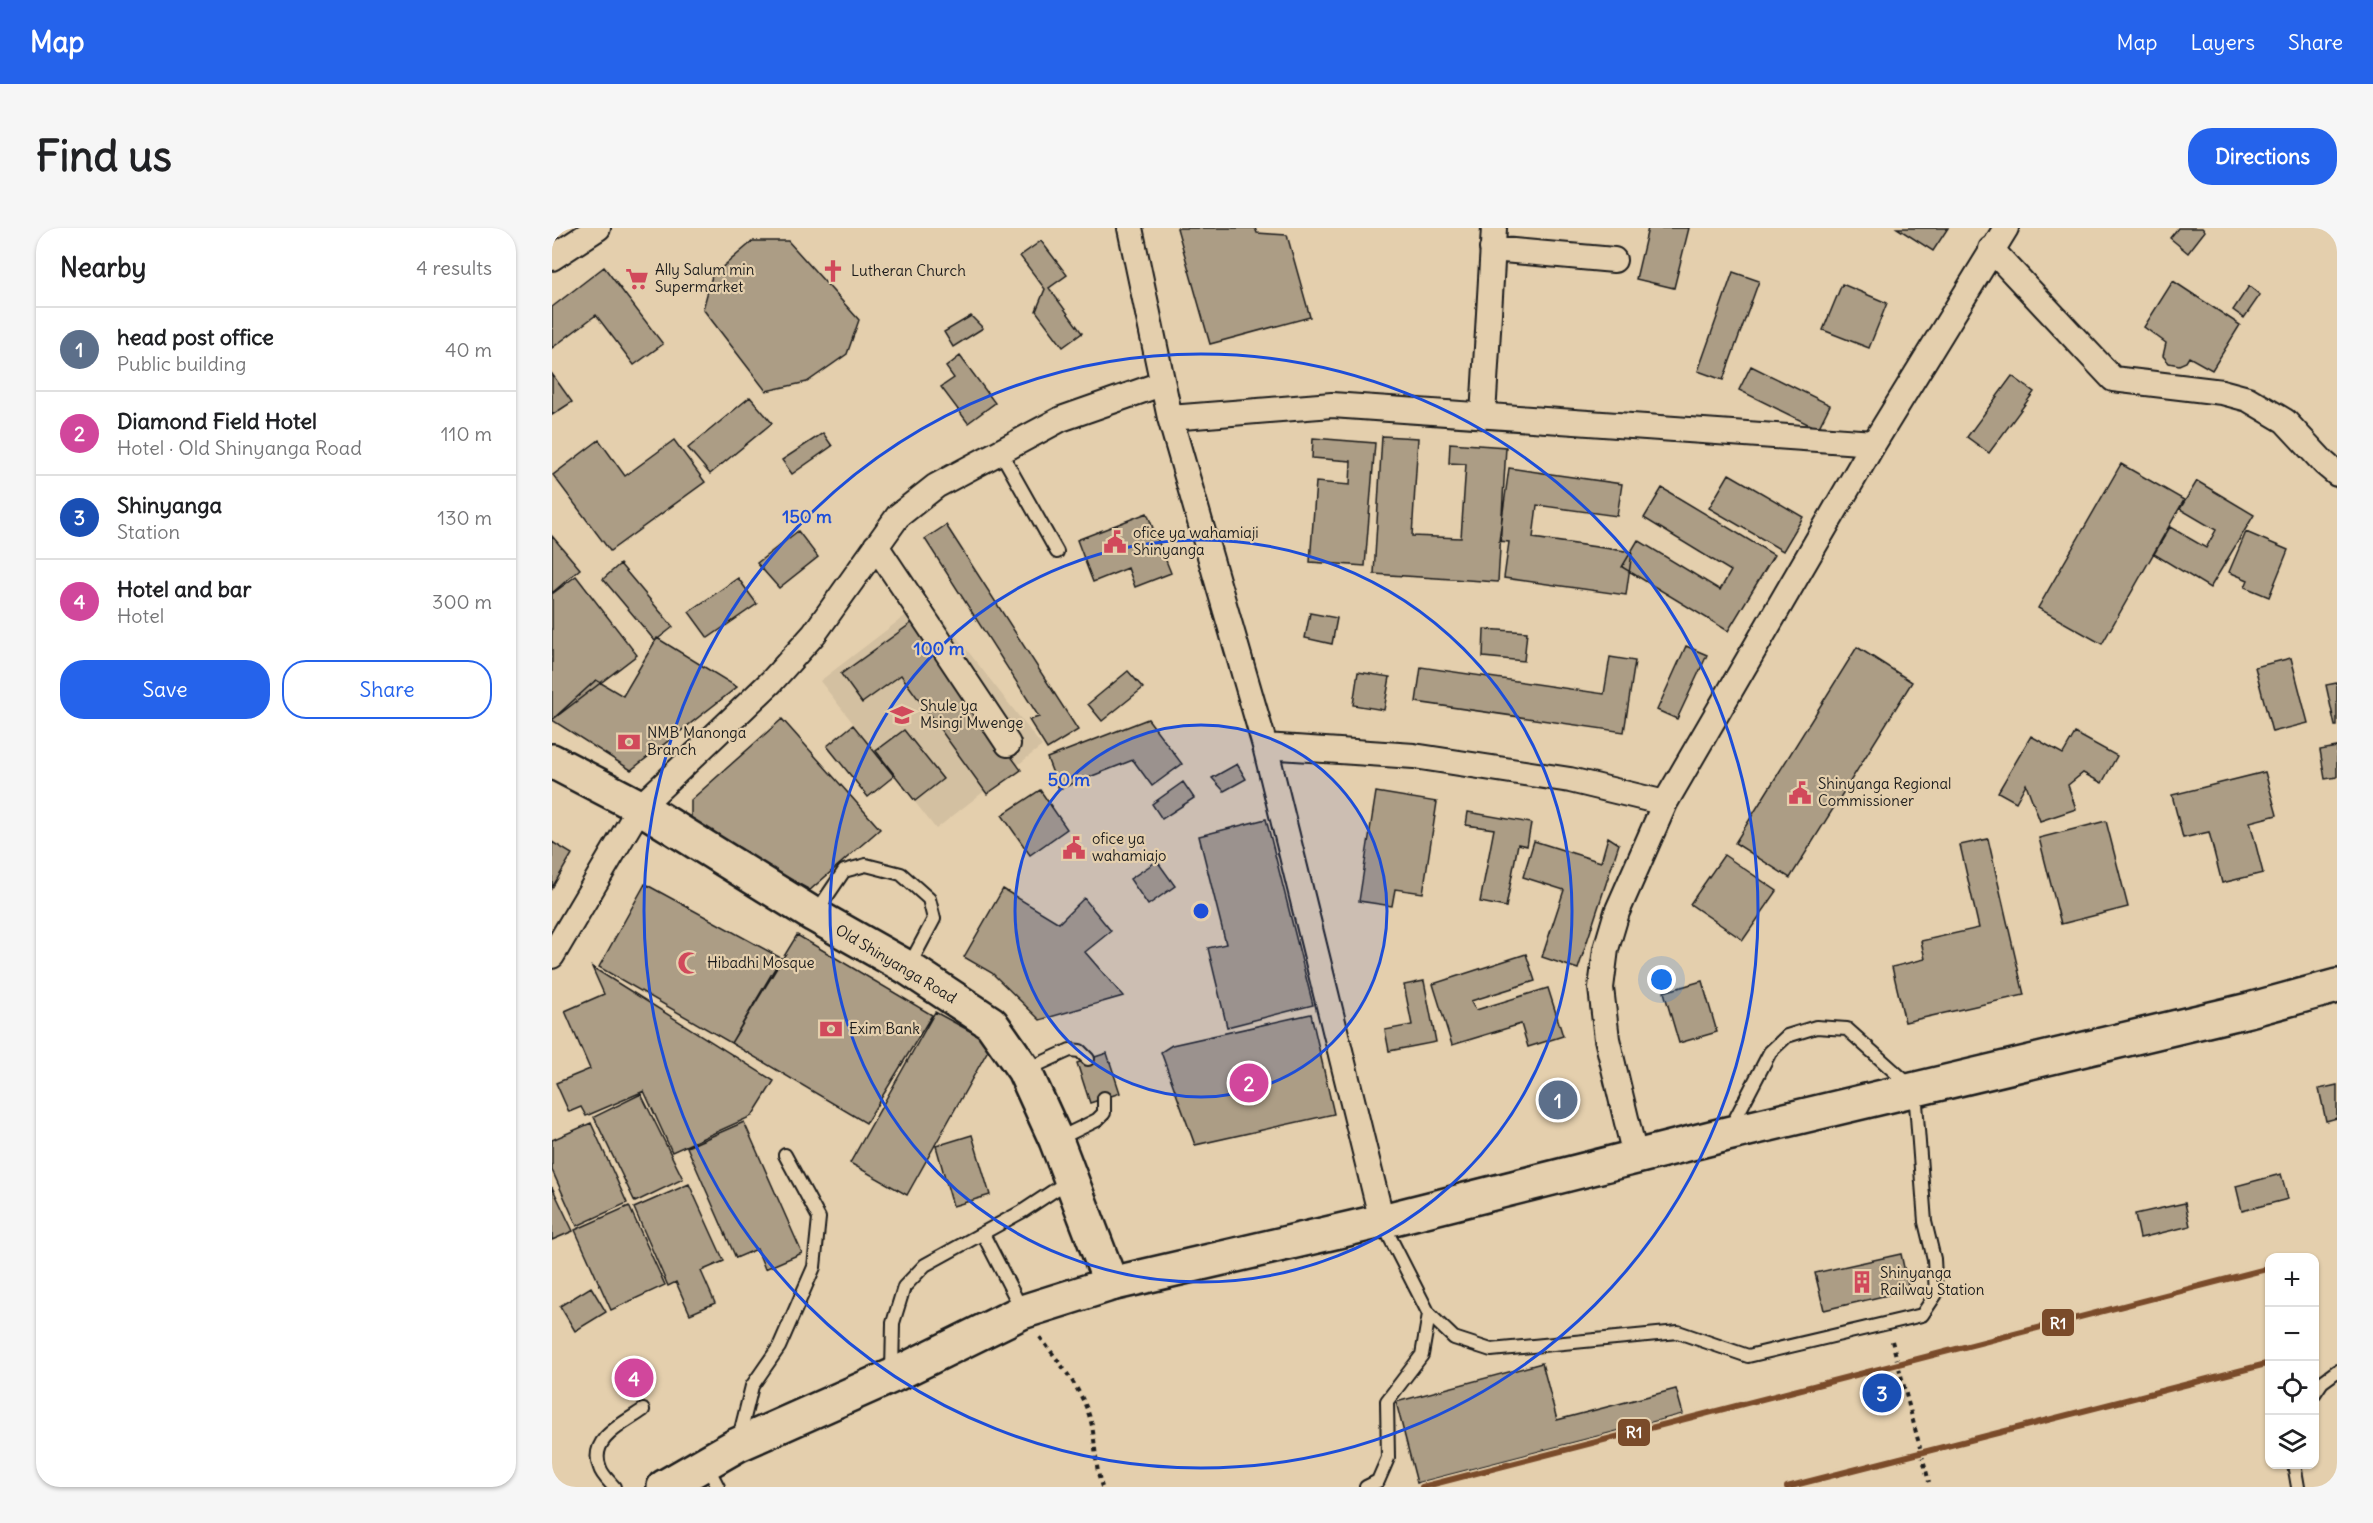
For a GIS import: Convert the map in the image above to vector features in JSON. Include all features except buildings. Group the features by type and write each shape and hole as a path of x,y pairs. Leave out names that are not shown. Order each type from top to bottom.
{"main road":[{"name":"Old Shinyanga Road","path":"552,761 640,807 814,915 908,968 991,1023 1024,1070 1056,1140 1111,1284"},
{"path":"664,1487 712,1475 737,1445 892,1376 1022,1312 1111,1284 1382,1221 1635,1156 2249,1010 2337,986"}],"street":[{"path":"552,258 598,228"},
{"path":"1130,228 1161,384 1265,746 1382,1221"},
{"path":"1635,1156 1607,1039 1601,988 1606,949 1617,912 1665,803 1874,443 2006,228"},
{"path":"1483,416 1493,239 1614,260"},
{"path":"1991,249 2113,379 2222,392 2248,399 2285,421 2324,464 2337,474"},
{"path":"552,956 640,807 771,682 814,634 898,516 936,486 1061,420 1161,384"},
{"path":"1170,418 1332,405 1874,443"},
{"path":"876,546 1008,744"},
{"path":"1265,746 1414,756 1570,780 1665,803"}],"lane":[{"path":"1000,451 1058,552"},
{"path":"814,915 844,871 866,865 902,874 929,899 934,919 908,968"},
{"path":"1382,1221 1429,1314 1454,1338 1491,1350 1678,1332 1748,1356 1922,1315 1936,1294 1934,1259 1925,1222 1915,1090 1846,1029 1816,1027 1787,1036 1770,1052 1727,1134"},
{"path":"1024,1070 1070,1050 1080,1051 1088,1059"},
{"path":"1056,1140 1097,1120 1104,1113 1104,1098"},
{"path":"737,1445 752,1386 779,1347 814,1267 819,1218 785,1155"},
{"path":"892,1376 893,1323 904,1287 925,1265 983,1234 1071,1179"},
{"path":"983,1234 1022,1312"},
{"path":"1366,1487 1378,1480 1388,1458 1387,1401 1422,1355 1429,1314"},
{"path":"2319,1386 2337,1371"},
{"path":"614,1487 600,1469 597,1452 604,1437 643,1410"},
{"path":"2295,1469 2298,1487"}],"path":[{"path":"1022,1312 1072,1380 1084,1404 1092,1425 1095,1459 1102,1487"},
{"path":"1892,1341 1929,1482"}],"shaded area":[{"path":"927,599 1042,746 936,829 820,681"}],"transit line":[{"name":"R1","path":"1422,1487 2265,1269"},
{"name":"R1","path":"1787,1487 2265,1364"}],"place":[{"name":"Lutheran Church","path":"833,271"},
{"name":"Ally Salum min Supermarket","path":"637,279"},
{"name":"ofice ya wahamiaji Shinyanga","path":"1115,542"},
{"name":"Shule ya Msingi Mwenge","path":"902,715"},
{"name":"NMB Manonga Branch","path":"629,742"},
{"name":"Shinyanga Regional Commissioner","path":"1800,793"},
{"name":"ofice ya wahamiajo","path":"1074,848"},
{"name":"Hibadhi Mosque","path":"689,963"},
{"name":"Exim Bank","path":"831,1029"},
{"name":"Diamond Field Hotel","path":"1249,1083"},
{"name":"head post office","path":"1558,1100"},
{"name":"Shinyanga Railway Station","path":"1862,1282"},
{"name":"Hotel and bar","path":"634,1378"},
{"name":"Shinyanga","path":"1882,1393"}]}
